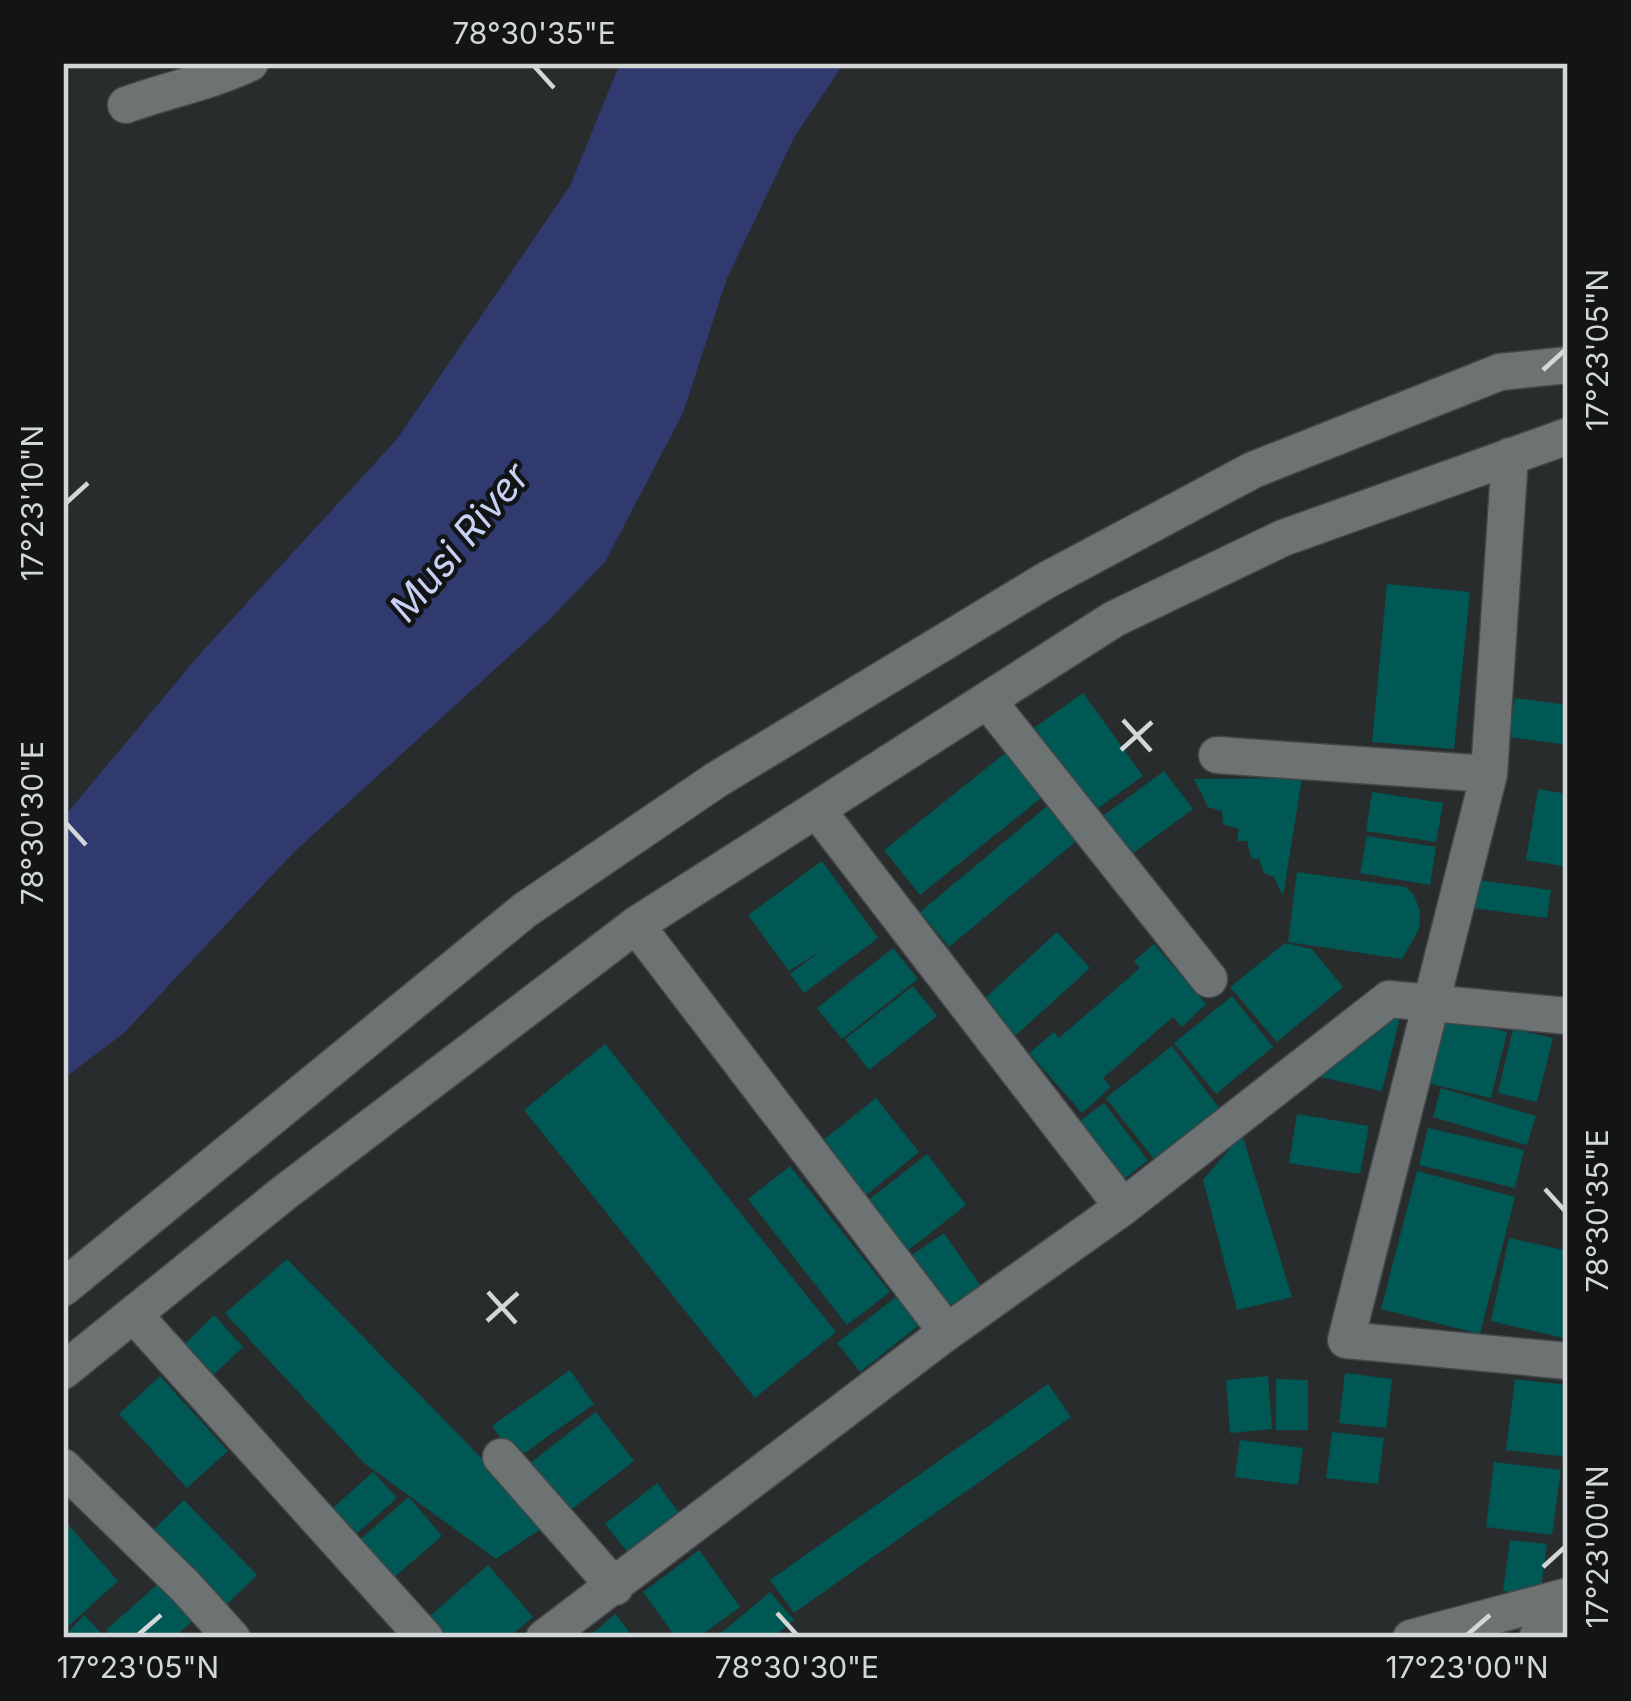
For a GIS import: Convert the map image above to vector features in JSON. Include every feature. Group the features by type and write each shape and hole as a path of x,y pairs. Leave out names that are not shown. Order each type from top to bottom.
{"street":[{"path":"126,105 218,78 250,63"},
{"path":"63,1288 525,910 716,780 1045,581 1253,470 1500,372 1568,365"},
{"path":"63,1371 284,1193 636,925 1114,619 1283,538 1568,436"},
{"path":"1510,456 1489,774 1346,1340 1568,1361"},
{"path":"988,701 1209,979"},
{"path":"1217,755 1489,774"},
{"path":"817,810 1123,1207"},
{"path":"636,925 947,1332"},
{"path":"550,1636 947,1332 1123,1207 1389,1000 1568,1016"},
{"path":"135,1316 425,1638"},
{"path":"501,1457 615,1587"},
{"path":"63,1467 232,1638"},
{"path":"1411,1638 1568,1596"},
{"path":"1537,1638 1568,1631"}],"water":[{"name":"Musi River","path":"620,63 844,63 795,136 727,278 683,413 605,562 548,621 294,852 124,1033 63,1079 63,818 200,654 397,439 570,186"}],"building":[{"path":"1387,584 1470,592 1454,749 1372,742"},
{"path":"1083,693 1143,776 1094,811 1034,728"},
{"path":"1515,698 1568,705 1568,745 1509,737"},
{"path":"1009,750 1045,795 920,895 884,850"},
{"path":"1164,771 1193,809 1128,857 1099,819"},
{"path":"1302,778 1283,896 1259,859 1251,858 1247,841 1237,841 1239,829 1223,824 1222,811 1208,807 1194,779"},
{"path":"1538,789 1568,794 1568,867 1526,860"},
{"path":"1372,792 1443,803 1436,842 1366,831"},
{"path":"1051,803 1080,838 949,947 920,912"},
{"path":"1367,836 1436,847 1430,885 1360,873"},
{"path":"822,861 878,938 804,993 790,974 823,949 789,971 748,915"},
{"path":"1297,872 1406,887 1420,911 1419,929 1402,959 1288,942"},
{"path":"1477,880 1551,890 1547,918 1473,908"},
{"path":"1057,932 1090,968 1015,1036 982,1001"},
{"path":"1285,943 1312,949 1343,987 1277,1042 1230,987"},
{"path":"1154,944 1206,1004 1182,1027 1173,1017 1103,1078 1111,1087 1082,1113 1029,1053 1054,1032 1059,1038 1140,968 1134,961"},
{"path":"893,948 918,979 842,1039 817,1008"},
{"path":"913,986 937,1016 869,1070 845,1039"},
{"path":"1232,996 1273,1047 1216,1094 1174,1043"},
{"path":"1401,1013 1382,1091 1316,1076"},
{"path":"1443,1017 1507,1032 1491,1098 1427,1083"},
{"path":"1513,1029 1553,1038 1537,1102 1498,1093"},
{"path":"605,1044 836,1332 755,1398 524,1110"},
{"path":"1172,1046 1220,1109 1154,1159 1106,1098"},
{"path":"1441,1088 1536,1116 1527,1145 1433,1117"},
{"path":"876,1098 919,1152 865,1196 822,1141"},
{"path":"1104,1103 1148,1160 1117,1185 1072,1127"},
{"path":"1297,1114 1369,1126 1360,1174 1289,1163"},
{"path":"1428,1128 1524,1150 1515,1188 1419,1165"},
{"path":"1242,1134 1292,1297 1237,1310 1203,1180"},
{"path":"927,1154 966,1205 906,1252 866,1202"},
{"path":"790,1166 890,1292 847,1325 748,1199"},
{"path":"1417,1171 1515,1197 1480,1334 1381,1309"},
{"path":"944,1233 980,1285 941,1312 905,1260"},
{"path":"1509,1238 1568,1251 1568,1339 1491,1321"},
{"path":"287,1259 547,1525 496,1559 364,1463 225,1313"},
{"path":"901,1293 924,1321 860,1372 837,1343"},
{"path":"214,1315 243,1347 206,1382 175,1354"},
{"path":"570,1370 594,1404 516,1459 492,1426"},
{"path":"1345,1373 1392,1379 1386,1428 1339,1423"},
{"path":"160,1376 228,1451 187,1488 119,1414"},
{"path":"1268,1376 1272,1429 1230,1433 1226,1380"},
{"path":"1276,1379 1308,1380 1308,1430 1276,1430"},
{"path":"1515,1379 1568,1385 1568,1457 1506,1450"},
{"path":"1048,1384 1071,1417 794,1613 770,1580"},
{"path":"596,1412 634,1461 563,1516 525,1467"},
{"path":"1332,1432 1384,1438 1378,1484 1326,1478"},
{"path":"1240,1440 1303,1448 1298,1485 1235,1477"},
{"path":"1494,1462 1561,1470 1552,1535 1486,1527"},
{"path":"373,1472 397,1498 347,1542 324,1516"},
{"path":"657,1483 680,1514 629,1554 605,1524"},
{"path":"409,1497 442,1536 390,1581 357,1542"},
{"path":"184,1500 257,1575 219,1612 146,1537"},
{"path":"63,1519 118,1581 63,1631"},
{"path":"1510,1540 1547,1544 1540,1596 1503,1591"},
{"path":"699,1550 740,1607 697,1638 676,1638 643,1592"},
{"path":"488,1565 533,1617 508,1638 437,1638 423,1622"},
{"path":"168,1575 202,1613 173,1638 113,1638 106,1630"},
{"path":"770,1592 794,1620 772,1638 715,1638"},
{"path":"615,1614 629,1631 621,1638 587,1638"},
{"path":"84,1615 106,1638 63,1638"}]}
